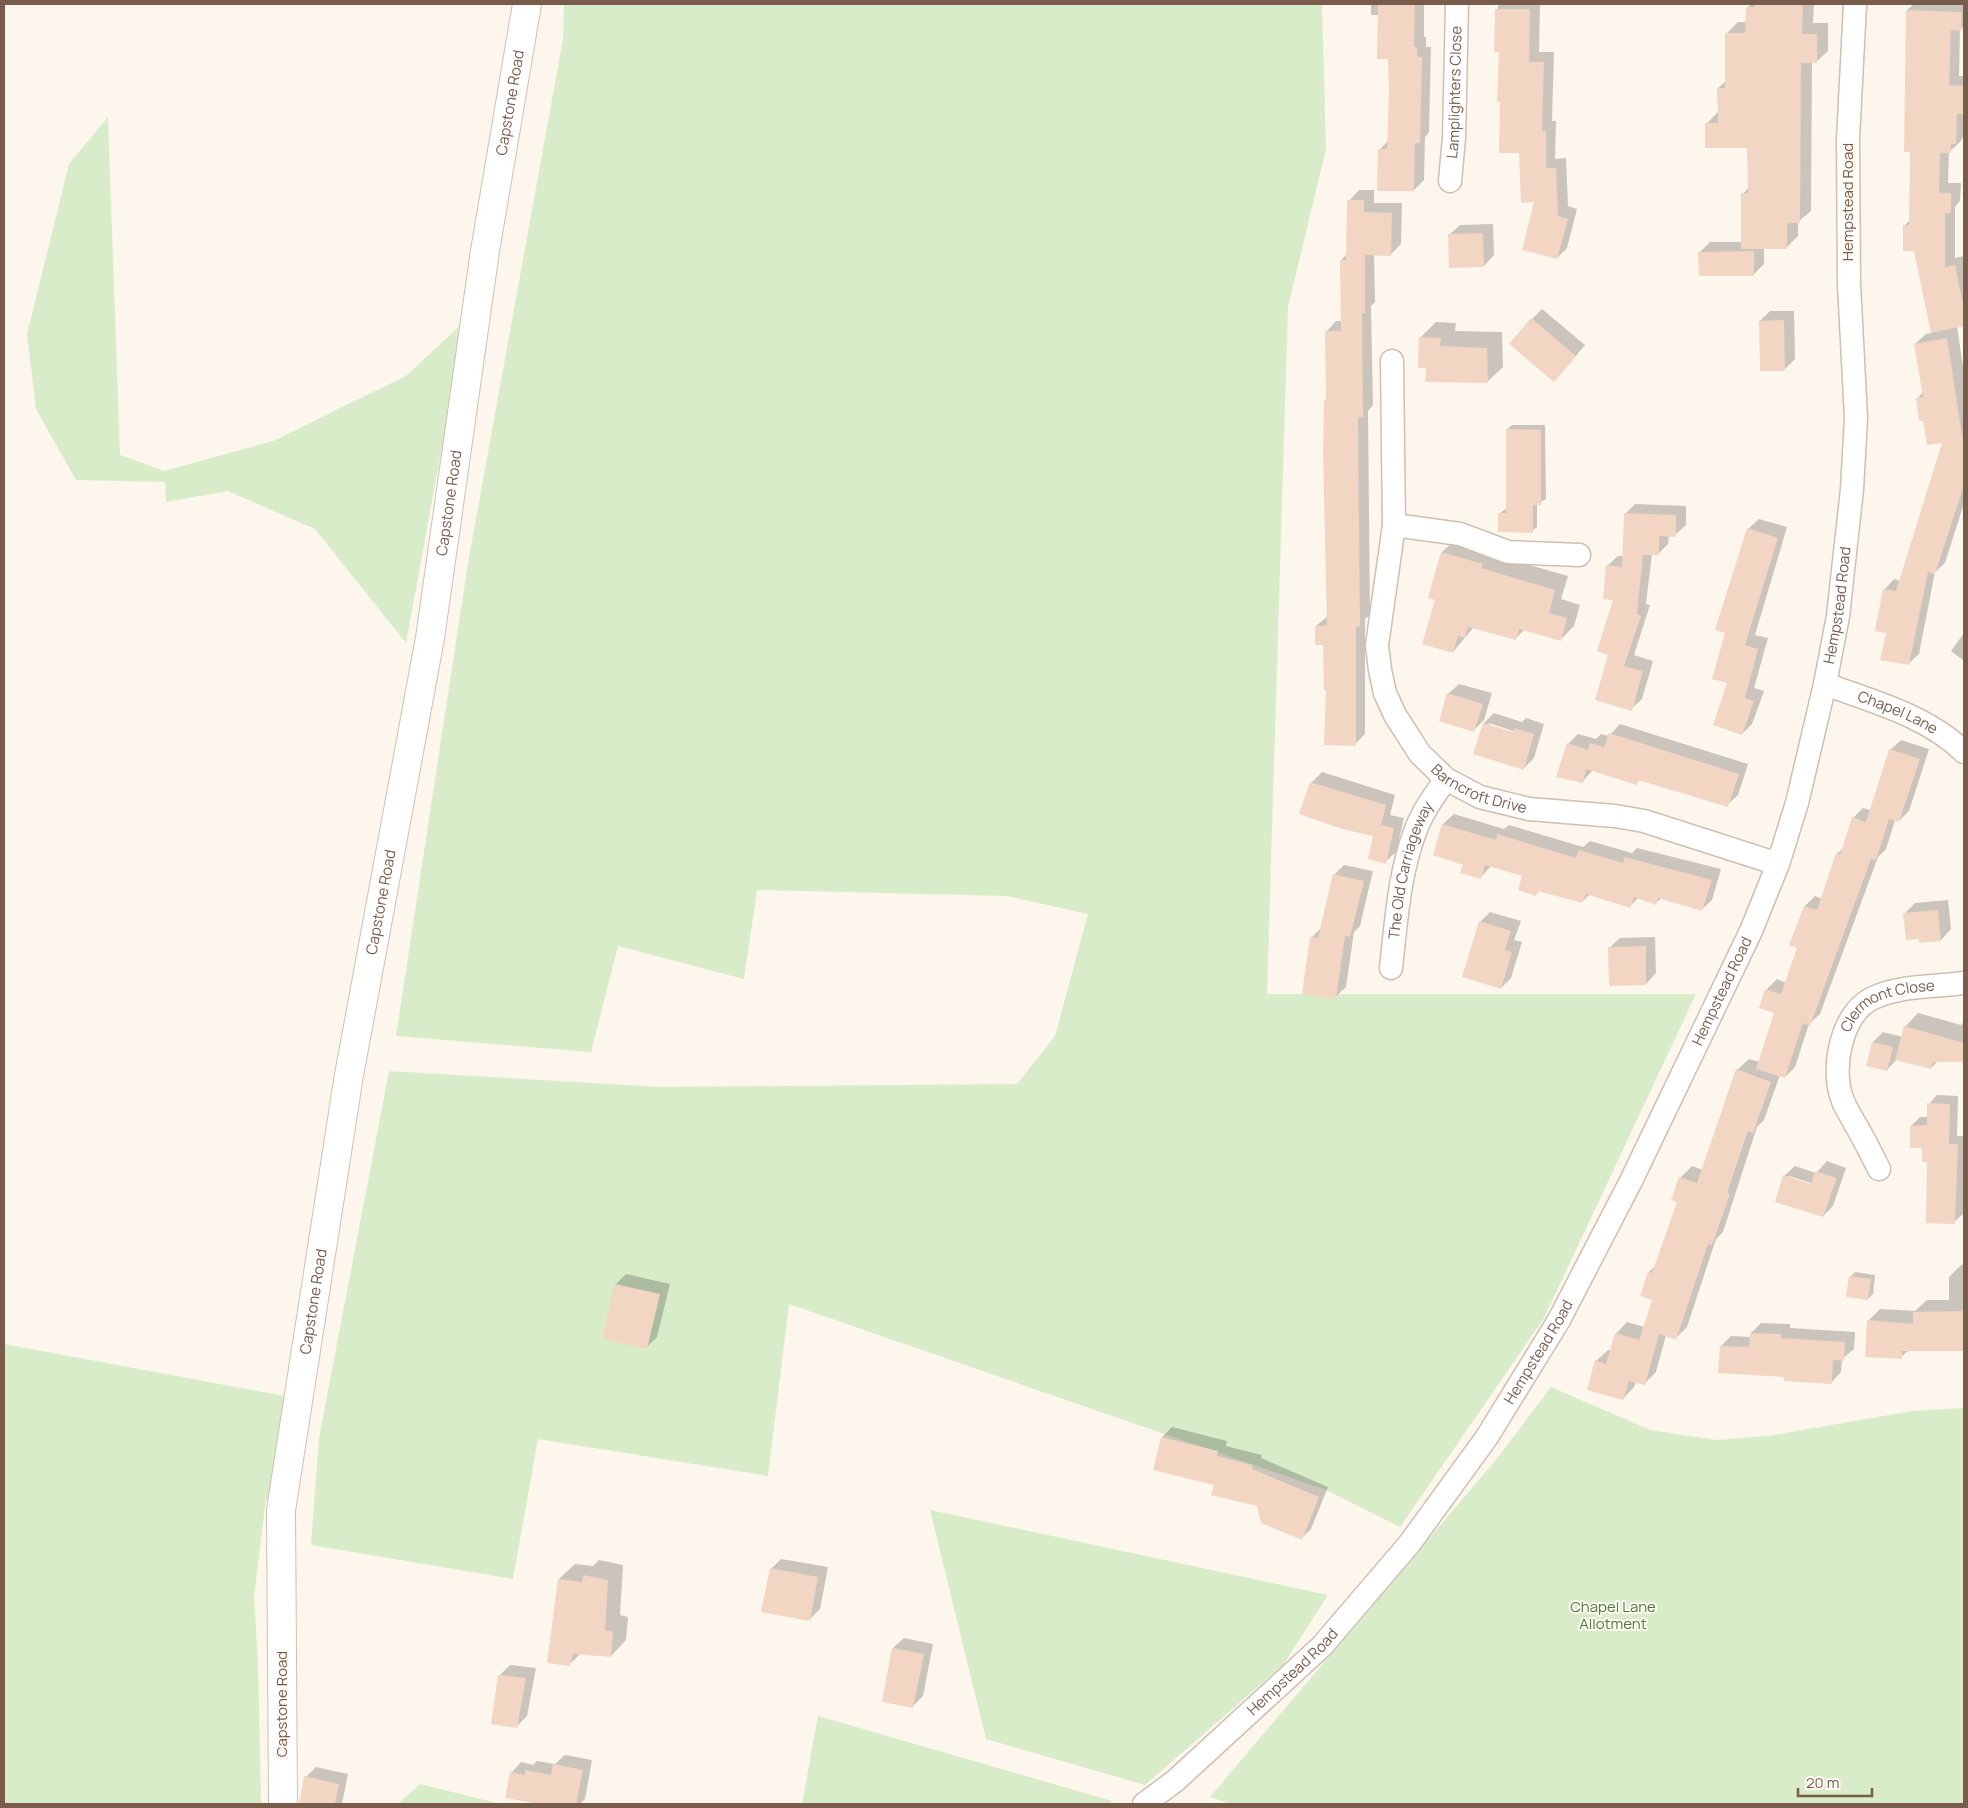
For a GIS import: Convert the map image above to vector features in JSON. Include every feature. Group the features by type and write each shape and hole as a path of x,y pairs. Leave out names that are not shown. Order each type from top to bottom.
{"street":[{"name":"Capstone Road","path":"283,1804 282,1510 349,1075 430,638 485,251 527,4"},
{"name":"Lamplighters Close","path":"1450,181 1454,138 1457,4"},
{"name":"Hempstead Road","path":"1144,1804 1175,1781 1322,1646 1410,1543 1487,1437 1560,1320 1631,1181 1751,931 1778,864 1797,803 1825,684 1838,616 1856,442 1855,385 1848,284 1849,110 1855,4"},
{"name":"Barncroft Drive","path":"1392,361 1394,525 1378,626 1380,670 1385,693 1395,715 1420,754 1446,779 1480,798 1504,804 1644,821 1778,864"},
{"path":"1394,525 1460,534 1508,552 1579,555"},
{"name":"Chapel Lane","path":"1825,684 1910,716 1962,743"},
{"name":"The Old Carriageway","path":"1391,968 1397,915 1414,832 1426,808 1446,779"},
{"name":"Clermont Close","path":"1879,1169 1841,1098 1838,1068 1840,1049 1848,1024 1858,1010 1870,1000 1884,994 1964,983"}],"green space":[{"path":"564,4 1322,4 1326,149 1288,307 1267,994 1696,994 1544,1318 1400,1527 1326,1490 789,1304 768,1476 538,1439 513,1579 311,1545 319,1438 389,1071 659,1087 1017,1084 1055,1036 1088,914 1007,896 757,890 744,979 618,946 591,1052 396,1036 468,563 563,39"},
{"path":"108,117 120,455 164,471 273,441 406,376 465,321 406,643 315,529 228,491 166,502 165,482 76,480 36,409 27,334 69,164"},
{"path":"4,1344 290,1397 274,1502 266,1499 254,1597 258,1662 261,1804 4,1804"},
{"name":"Chapel Lane Allotment","path":"1551,1387 1650,1430 1716,1440 1768,1436 1912,1411 1964,1408 1964,1804 1231,1804 1210,1797 1499,1456"},
{"path":"930,1510 1328,1595 1283,1665 1145,1785 986,1739"},
{"path":"818,1716 1112,1801 1108,1804 802,1804"},
{"path":"420,1784 501,1804 398,1804"}],"building":[{"path":"1378,4 1415,4 1414,47 1417,47 1417,57 1422,57 1420,143 1415,143 1414,191 1377,191 1378,149 1387,149 1389,90 1388,59 1377,59"},
{"path":"1755,4 1803,4 1802,34 1817,34 1817,63 1801,63 1800,223 1787,223 1787,249 1741,249 1741,193 1748,193 1747,148 1705,148 1705,123 1718,123 1717,88 1725,88 1725,33 1745,33 1746,7 1755,7"},
{"path":"1495,9 1530,9 1529,62 1544,62 1542,131 1546,131 1546,168 1556,168 1558,216 1568,219 1557,259 1522,250 1534,202 1521,203 1519,153 1499,153 1500,102 1497,102 1499,52 1494,52"},
{"path":"1906,10 1962,12 1961,31 1951,30 1949,85 1964,86 1964,114 1957,114 1956,144 1951,144 1951,153 1940,153 1939,193 1951,193 1951,213 1945,213 1945,267 1955,265 1964,309 1964,326 1931,333 1914,251 1903,251 1903,225 1909,225 1910,152 1904,152"},
{"path":"1347,200 1364,200 1364,212 1392,213 1391,256 1365,255 1365,313 1362,313 1363,417 1358,417 1360,626 1356,627 1356,746 1324,745 1326,690 1324,690 1323,645 1315,645 1315,626 1327,625 1323,453 1324,400 1326,400 1325,331 1341,331 1340,260 1346,260"},
{"path":"1483,233 1484,267 1449,268 1448,234"},
{"path":"1754,251 1754,276 1699,276 1698,252"},
{"path":"1531,318 1576,356 1554,382 1509,344"},
{"path":"1784,320 1785,371 1760,371 1759,321"},
{"path":"1419,337 1441,338 1440,346 1487,348 1488,383 1425,382 1426,368 1418,368"},
{"path":"1947,338 1964,448 1964,485 1935,574 1928,572 1909,665 1880,660 1886,633 1875,631 1883,589 1896,591 1942,443 1927,445 1923,421 1919,421 1916,398 1923,397 1914,344"},
{"path":"1506,429 1541,430 1541,505 1533,505 1533,533 1498,532 1498,513 1506,513"},
{"path":"1624,513 1676,515 1676,537 1659,536 1659,555 1643,555 1637,614 1641,616 1624,666 1643,671 1632,711 1595,700 1608,655 1597,651 1613,600 1603,599 1606,565 1622,567"},
{"path":"1747,528 1778,538 1745,645 1758,649 1745,698 1754,701 1742,735 1713,725 1727,683 1712,679 1725,633 1715,630"},
{"path":"1441,552 1483,564 1481,568 1555,590 1549,613 1567,618 1561,641 1519,629 1516,640 1468,627 1465,638 1458,636 1453,653 1422,644 1435,600 1428,598"},
{"path":"1447,693 1483,704 1474,732 1439,721"},
{"path":"1483,723 1513,732 1514,728 1534,734 1524,770 1473,754"},
{"path":"1609,733 1739,774 1728,807 1638,780 1637,785 1586,769 1583,783 1556,777 1567,743 1588,750 1590,743 1604,747"},
{"path":"1889,749 1920,759 1899,822 1889,819 1876,860 1871,859 1810,1026 1803,1023 1785,1078 1756,1069 1774,1013 1759,1008 1765,989 1781,994 1797,948 1789,945 1804,906 1817,910 1836,853 1840,855 1852,817 1866,822"},
{"path":"1310,782 1386,805 1381,825 1394,828 1386,864 1368,859 1373,836 1342,829 1299,814"},
{"path":"1442,824 1496,840 1497,834 1576,858 1579,850 1623,863 1625,857 1712,880 1702,911 1658,898 1656,905 1634,897 1630,908 1586,894 1582,903 1538,891 1536,896 1518,890 1522,876 1485,865 1481,879 1460,873 1463,865 1433,855"},
{"path":"1333,874 1364,881 1350,937 1345,936 1336,999 1302,994 1310,937 1318,938"},
{"path":"1938,910 1941,941 1919,943 1919,939 1906,940 1903,913"},
{"path":"1479,921 1511,931 1505,950 1512,952 1501,989 1462,977"},
{"path":"1646,946 1646,985 1609,986 1608,947"},
{"path":"1904,1026 1964,1043 1964,1062 1933,1062 1931,1069 1895,1060"},
{"path":"1872,1042 1893,1047 1887,1071 1866,1066"},
{"path":"1736,1069 1771,1082 1753,1133 1748,1131 1727,1193 1730,1194 1712,1245 1708,1244 1676,1340 1659,1334 1645,1385 1629,1381 1623,1400 1587,1390 1595,1360 1606,1364 1615,1333 1639,1340 1652,1300 1640,1296 1648,1272 1652,1273 1677,1202 1671,1200 1679,1177 1697,1183"},
{"path":"1927,1103 1950,1104 1949,1144 1958,1144 1955,1224 1926,1223 1927,1162 1922,1162 1922,1148 1910,1148 1910,1126 1927,1125"},
{"path":"1815,1171 1837,1178 1823,1217 1775,1202 1783,1175 1811,1184"},
{"path":"1849,1276 1871,1279 1868,1300 1846,1297"},
{"path":"615,1284 660,1294 647,1349 602,1339"},
{"path":"1964,1311 1964,1351 1902,1351 1902,1359 1865,1357 1867,1320 1913,1324 1913,1312"},
{"path":"1750,1333 1781,1334 1781,1338 1845,1342 1844,1361 1833,1360 1832,1384 1784,1381 1784,1377 1718,1373 1720,1346 1749,1347"},
{"path":"1161,1437 1218,1451 1217,1456 1252,1465 1252,1469 1319,1497 1302,1540 1261,1523 1257,1506 1211,1495 1214,1485 1153,1470"},
{"path":"770,1568 818,1577 810,1621 761,1612"},
{"path":"583,1575 608,1580 605,1630 613,1632 611,1657 573,1654 570,1666 547,1663 558,1579 582,1582"},
{"path":"892,1648 924,1654 913,1708 882,1702"},
{"path":"498,1675 526,1678 517,1728 491,1724"},
{"path":"553,1764 583,1770 576,1804 540,1804 505,1798 510,1772 525,1775 525,1770 551,1775"},
{"path":"304,1776 339,1784 335,1804 299,1804"}]}
